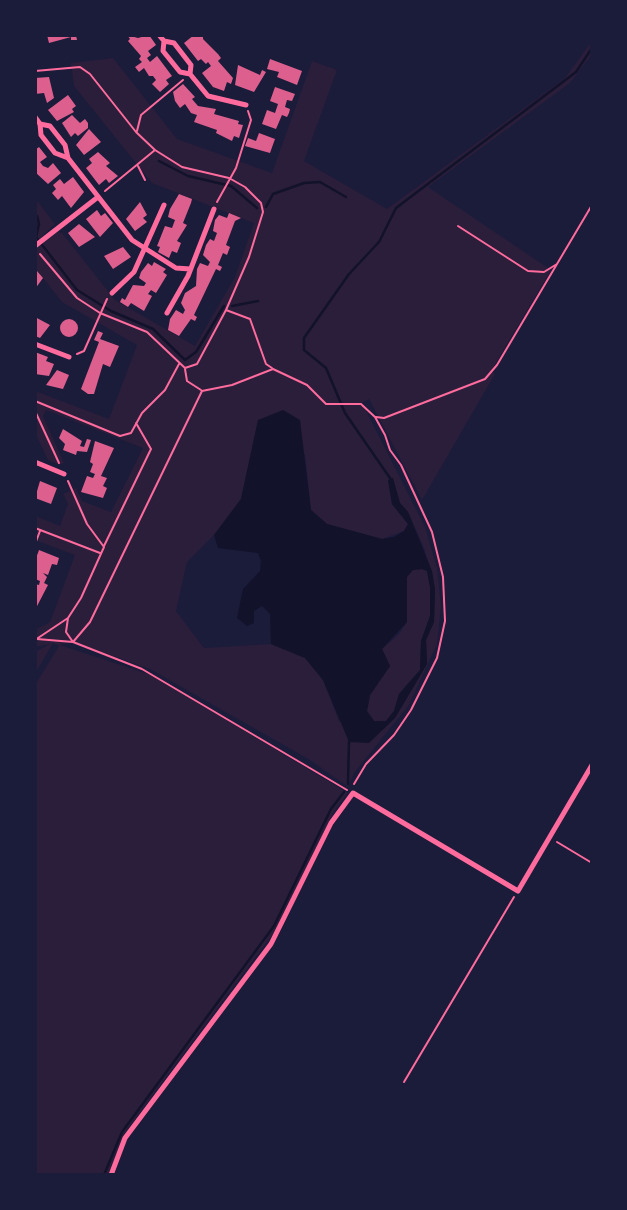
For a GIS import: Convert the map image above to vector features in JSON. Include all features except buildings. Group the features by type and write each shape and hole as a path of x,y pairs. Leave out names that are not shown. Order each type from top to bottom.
{"street":[{"path":"159,35 164,41 174,43 191,65 190,74"},
{"path":"164,41 163,51 180,72 190,74 208,96 246,105"},
{"path":"35,117 40,124 41,135 55,153 68,158"},
{"path":"40,124 50,126 65,145 68,158 128,236 145,251 176,268 190,269"},
{"path":"38,246 98,197"},
{"path":"112,293 131,277 164,205"},
{"path":"167,313 190,269 214,209"},
{"path":"35,344 69,357"},
{"path":"35,462 64,474"},
{"path":"111,1175 125,1138 271,944 331,823 353,793 518,891 592,765"}],"path":[{"path":"35,71 80,67 155,150 182,167 245,187 261,202 263,212 249,257 226,310 198,364 185,368"},
{"path":"136,132 141,116 151,105 190,74"},
{"path":"214,209 236,167 251,120 246,105"},
{"path":"98,197 155,150"},
{"path":"137,166 145,180"},
{"path":"375,417 384,418 485,379 497,365 592,205"},
{"path":"458,226 528,271 544,272 557,264"},
{"path":"38,246 77,298 147,332 185,368 187,381 202,391 232,385 273,369"},
{"path":"69,357 84,351 105,303"},
{"path":"36,639 73,642 142,669 348,790 366,764 394,735 411,710 437,658 445,621 443,577 432,532 375,417 361,404 326,404 307,385 273,369 266,363 250,319 226,310"},
{"path":"35,401 120,436 131,433 136,423 164,390 179,363"},
{"path":"73,642 90,622 202,391"},
{"path":"35,411 87,524 104,547"},
{"path":"36,639 68,618 82,598 150,449 136,423"},
{"path":"35,528 101,553"},
{"path":"35,544 40,530"},
{"path":"68,618 66,632 73,642"},
{"path":"550,837 592,863"},
{"path":"404,1082 518,891"}],"shaded area":[{"path":"592,41 592,54 570,83 428,187 551,270 491,371 495,374 422,500 369,399 362,403 425,527 437,568 441,606 437,644 409,705 354,773 348,787 310,760 150,669 71,641 60,645 151,675 348,793 333,813 279,926 123,1135 108,1175 35,1175 35,685 59,646 53,643 35,674 35,652 50,644 35,647 35,630 50,622 75,555 35,540 35,516 60,526 68,504 63,494 76,488 82,501 111,512 143,448 46,410 43,416 64,463 59,465 48,460 35,433 35,391 109,419 137,345 62,302 35,268 35,250 58,232 62,233 115,300 195,346 235,277 254,223 152,183 74,86 71,63 113,58 177,139 272,173 312,61 337,70 304,161 387,209 565,78","holes":["258,421 305,455 311,510 327,524 382,539 404,531 408,524 392,504 388,480 392,478 400,503 408,512 424,548 435,589 434,622 426,640 427,664 395,718 382,730 339,721 323,680 305,658 271,644 204,648 176,611 187,562 214,535 241,499"]},
{"path":"35,198 55,224 35,243 36,215"},
{"path":"283,410 300,420 311,510 327,524 382,539 394,537 404,531 408,524 392,504 388,480 393,478 400,503 408,512 432,571 435,589 434,622 426,640 427,664 395,718 369,743 349,742 323,680 305,658 271,644 270,614 262,606 254,611 254,623 247,626 237,618 243,589 260,571 261,561 258,553 218,548 214,535 241,499 258,420","holes":["413,570 427,571 430,616 421,641 420,670 399,694 394,711 386,721 374,721 367,711 370,695 390,666 382,649 407,622 407,577"]},
{"path":"413,570 427,571 430,587 430,616 421,641 420,670 399,694 394,711 386,721 374,721 367,711 370,695 390,666 382,649 399,634 407,622 406,577"}],"waterway":[{"path":"392,481 345,413 326,368 304,350 304,338 349,274 379,242 396,208 576,72 592,48"},
{"path":"159,161 188,176 231,186 257,208"},
{"path":"266,207 273,194 304,183 320,182 346,197"},
{"path":"37,216 39,224 36,237 77,290 111,311 153,329 185,360 196,352 224,306"},
{"path":"232,306 258,301"},
{"path":"348,784 349,741"},
{"path":"104,1175 122,1132 274,926 331,809 344,792"}]}
